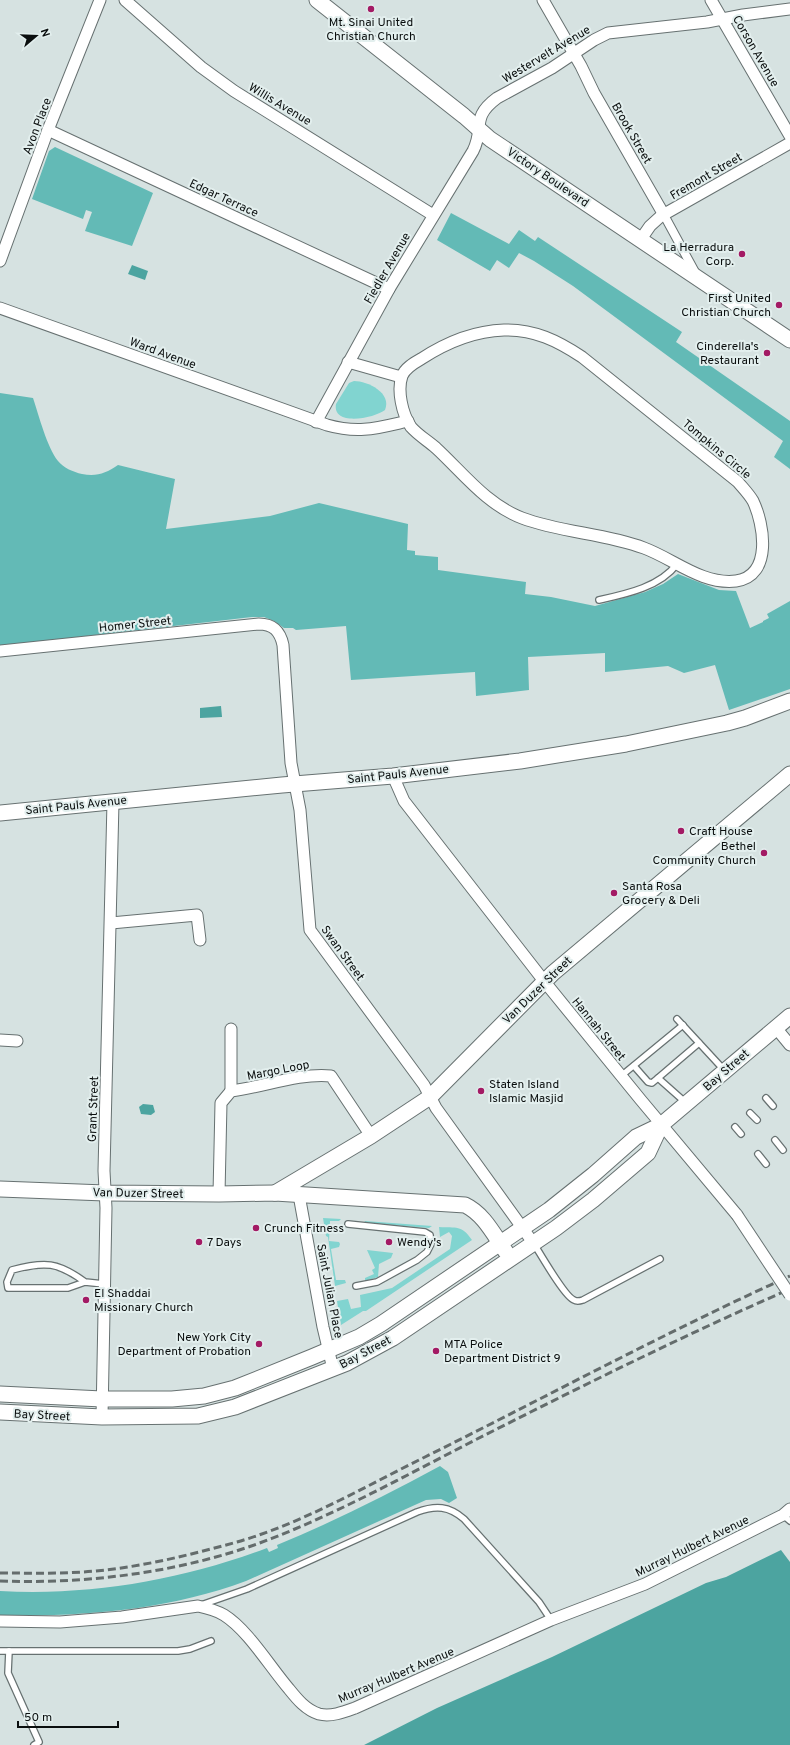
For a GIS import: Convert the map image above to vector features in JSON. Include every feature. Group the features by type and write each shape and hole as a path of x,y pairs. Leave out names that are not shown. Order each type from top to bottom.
{"main road":[{"name":"Victory Boulevard","path":"317,0 464,116 490,139 790,340"},
{"name":"Saint Pauls Avenue","path":"0,813 295,784 393,776 520,761 626,744 737,720 790,702"},
{"name":"Van Duzer Street","path":"276,1193 371,1136 430,1097 544,981 790,774"},
{"name":"Bay Street","path":"0,1394 102,1399 182,1398 213,1394 256,1380 329,1350 371,1330 523,1229 593,1175 636,1137 661,1125 790,1016"},
{"name":"Bay Street","path":"0,1412 102,1418 185,1417 218,1412 260,1398 334,1369 384,1344 534,1244 593,1200 648,1153 661,1125"},
{"name":"Van Duzer Street","path":"0,1189 105,1193 276,1193 465,1205 471,1208 485,1222 511,1259"}],"street":[{"name":"Avon Place","path":"0,262 48,130 100,0"},
{"name":"Willis Avenue","path":"125,0 201,67 234,91 433,214"},
{"name":"Brook Street","path":"543,0 574,53 594,93 664,214 699,280"},
{"name":"Corson Avenue","path":"711,0 790,136"},
{"name":"Westervelt Avenue","path":"478,129 480,117 493,101 552,68 594,40 608,33 707,22 722,18 790,9"},
{"name":"Fiedler Avenue","path":"316,422 389,289 433,214 473,151 477,140 478,129"},
{"name":"Edgar Terrace","path":"48,130 389,289"},
{"name":"Fremont Street","path":"641,239 652,223 664,214 790,143"},
{"name":"Ward Avenue","path":"0,308 316,422"},
{"name":"Tompkins Circle","path":"494,330 522,330 539,334 560,343 582,357 730,475 748,494 760,519 763,544 759,564 752,574 742,580 723,581 708,578 645,548 624,541 553,528 510,513 477,490 436,448 415,431 408,422 402,403 401,377 410,366 443,345 466,336 494,330"},
{"path":"348,362 401,377"},
{"path":"316,422 336,428 358,431 408,422"},
{"name":"Homer Street","path":"0,651 259,624 272,626"},
{"name":"Swan Street","path":"272,626 279,634 283,645 291,763 300,810 310,930 424,1085 441,1116 534,1244"},
{"name":"Hannah Street","path":"393,776 404,801 544,981 661,1125 737,1215 790,1295"},
{"name":"Grant Street","path":"102,1418 104,1171 113,802"},
{"path":"111,923 197,915 200,940"},
{"path":"776,1028 790,1044"},
{"name":"Margo Loop","path":"231,1030 231,1091 314,1075 331,1076 371,1136"},
{"path":"0,1040 17,1040"},
{"path":"219,1194 221,1103 231,1091"},
{"name":"Saint Julian Place","path":"299,1195 322,1327 334,1369"},
{"name":"Murray Hulbert Avenue","path":"0,1621 60,1622 122,1617 198,1606 210,1608 224,1614 236,1624 294,1696 308,1709 320,1714 338,1714 355,1708 551,1620 646,1584 788,1515"}],"lane":[{"path":"599,600 621,595 658,581 671,572 678,564"},
{"path":"677,1019 725,1071"},
{"path":"621,1076 652,1055 683,1025"},
{"path":"634,1066 648,1082 652,1083 665,1069 699,1043"},
{"path":"658,1078 687,1104"},
{"path":"766,1098 773,1106"},
{"path":"750,1113 757,1120"},
{"path":"734,1127 741,1134"},
{"path":"775,1140 783,1150"},
{"path":"758,1154 766,1164"},
{"path":"348,1224 417,1230 430,1235 431,1244 427,1252 417,1260 377,1282 356,1286"},
{"path":"534,1244 565,1291 573,1300 578,1301 583,1300 660,1259"},
{"path":"85,1282 71,1272 56,1265 22,1267 12,1270 6,1282 8,1288 68,1288 85,1282 104,1284"},
{"path":"198,1606 247,1589 417,1512 440,1507 457,1513 464,1519 539,1602 551,1620"},
{"path":"0,1651 178,1651 190,1649 211,1641"},
{"path":"9,1651 8,1673 39,1742 34,1745"}],"shaded area":[{"path":"55,147 153,193 132,246 85,231 92,212 86,210 83,219 32,199 49,151"},
{"path":"451,213 509,244 519,230 535,241 538,237 682,332 676,342 790,421 790,469 774,457 783,441 573,286 519,253 509,268 497,260 490,271 437,240"},
{"path":"132,265 148,271 145,280 128,274"},
{"path":"354,381 366,383 382,393 385,398 385,410 373,416 364,418 355,419 341,416 337,411 336,404 349,383"},
{"path":"0,393 33,398 50,448 63,466 75,472 87,475 97,475 118,465 175,479 166,529 270,516 319,503 408,524 407,550 415,551 415,555 438,557 438,570 526,582 525,594 551,597 595,606 645,592 663,584 678,574 719,590 736,591 750,628 769,618 767,614 790,601 790,689 729,710 715,665 684,673 668,666 605,672 605,653 528,657 529,690 476,696 475,672 351,680 346,626 296,630 293,628 284,628 274,621 264,617 252,617 0,646"},
{"path":"221,706 222,717 200,718 200,708"},
{"path":"143,1104 153,1105 155,1112 151,1115 141,1114 139,1107"},
{"path":"323,1218 341,1219 339,1221 330,1221 329,1241 339,1242 340,1244 339,1247 331,1249 336,1280 345,1280 346,1283 335,1286 328,1237 326,1236"},
{"path":"365,1221 432,1226 429,1228 364,1223"},
{"path":"439,1227 458,1228 465,1232 472,1240 366,1311 363,1311 341,1325 337,1301 348,1299 351,1309 361,1307 360,1295 392,1288 450,1249 452,1236 449,1232 440,1237"},
{"path":"367,1250 393,1253 391,1258 379,1264 378,1277 365,1281 365,1278 374,1274 372,1270 375,1268"},
{"path":"440,1466 448,1472 457,1498 449,1503 441,1499 426,1500 246,1581 186,1599 125,1610 62,1615 0,1615 0,1591 68,1591 102,1588 169,1577 202,1569 267,1548 269,1552 278,1548 277,1545 360,1508"},
{"path":"781,1550 790,1562 790,1745 364,1745 437,1708 552,1657 706,1583 726,1577"}],"railway":[{"path":"0,1573 72,1573 140,1565 179,1557 237,1542 286,1525 333,1504 652,1342 790,1276"},
{"path":"0,1581 65,1581 130,1574 195,1562 257,1544 286,1533 344,1507 599,1378 790,1289"}],"place":[{"name":"Mt. Sinai United Christian Church","path":"371,9"},
{"name":"La Herradura Corp.","path":"742,254"},
{"name":"First United Christian Church","path":"779,305"},
{"name":"Cinderella's Restaurant","path":"767,353"},
{"name":"Craft House","path":"681,831"},
{"name":"Bethel Community Church","path":"764,853"},
{"name":"Santa Rosa Grocery & Deli","path":"614,893"},
{"name":"Staten Island Islamic Masjid","path":"481,1091"},
{"name":"Crunch Fitness","path":"256,1228"},
{"name":"7 Days","path":"199,1242"},
{"name":"Wendy's","path":"389,1242"},
{"name":"El Shaddai Missionary Church","path":"86,1300"},
{"name":"New York City Department of Probation","path":"259,1344"},
{"name":"MTA Police Department District 9","path":"436,1351"}]}
